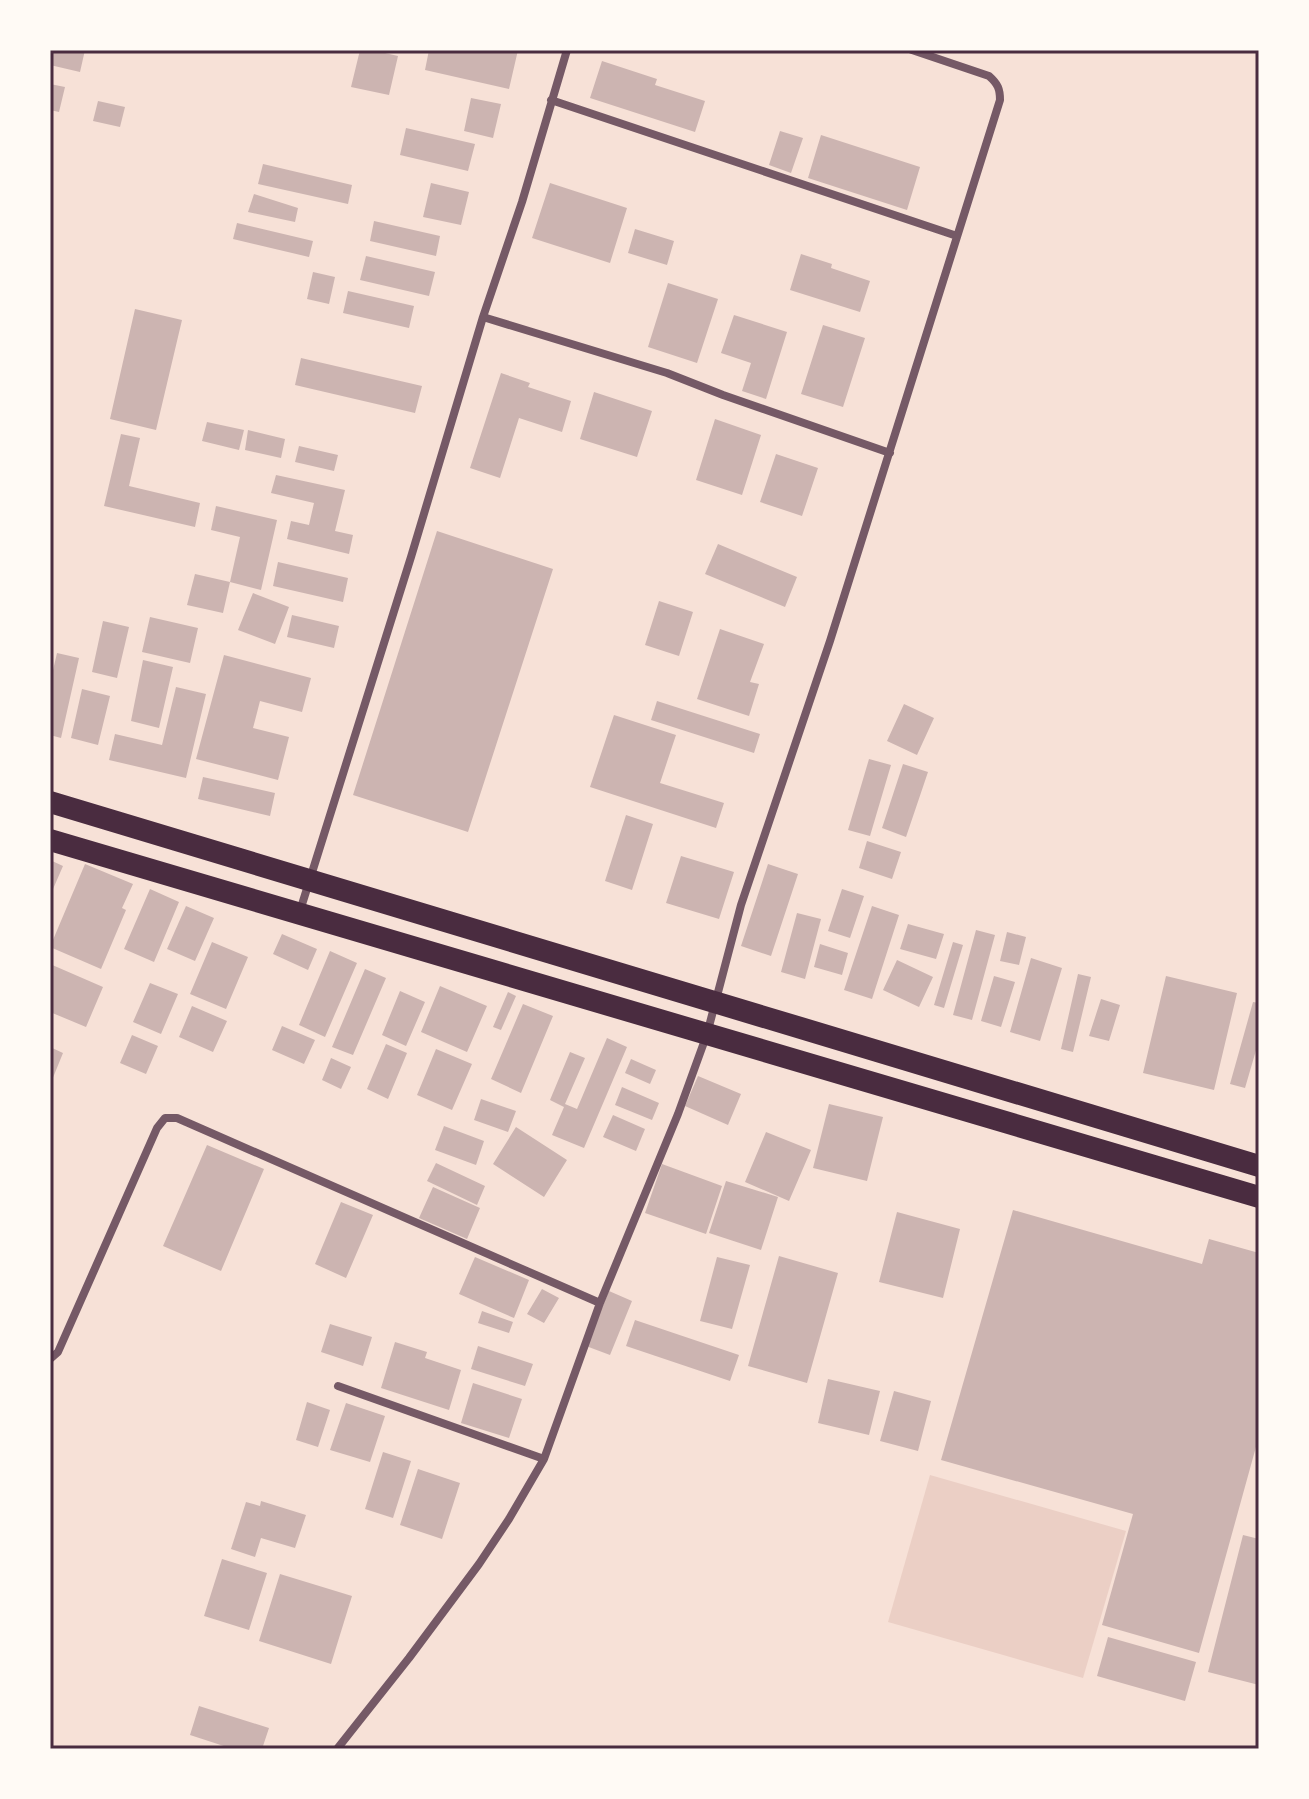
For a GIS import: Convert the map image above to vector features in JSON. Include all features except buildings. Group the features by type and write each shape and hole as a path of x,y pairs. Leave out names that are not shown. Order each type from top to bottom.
{"highway":[{"path":"50,802 1259,1166"},
{"path":"50,840 1259,1197"},
{"path":"1179,1173 1186,1145"}],"street":[{"path":"299,914 567,50"},
{"path":"337,1749 479,1564 544,1459 600,1303 678,1114 707,1034 741,905 830,641 1000,100 997,82 989,76 912,50"},
{"path":"551,100 957,236"},
{"path":"483,317 667,373 890,453"},
{"path":"50,1359 58,1352 157,1128 165,1118 177,1118 600,1303"},
{"path":"338,1386 544,1459"}],"shaded area":[{"path":"930,1475 1126,1531 1083,1678 888,1622"}]}
